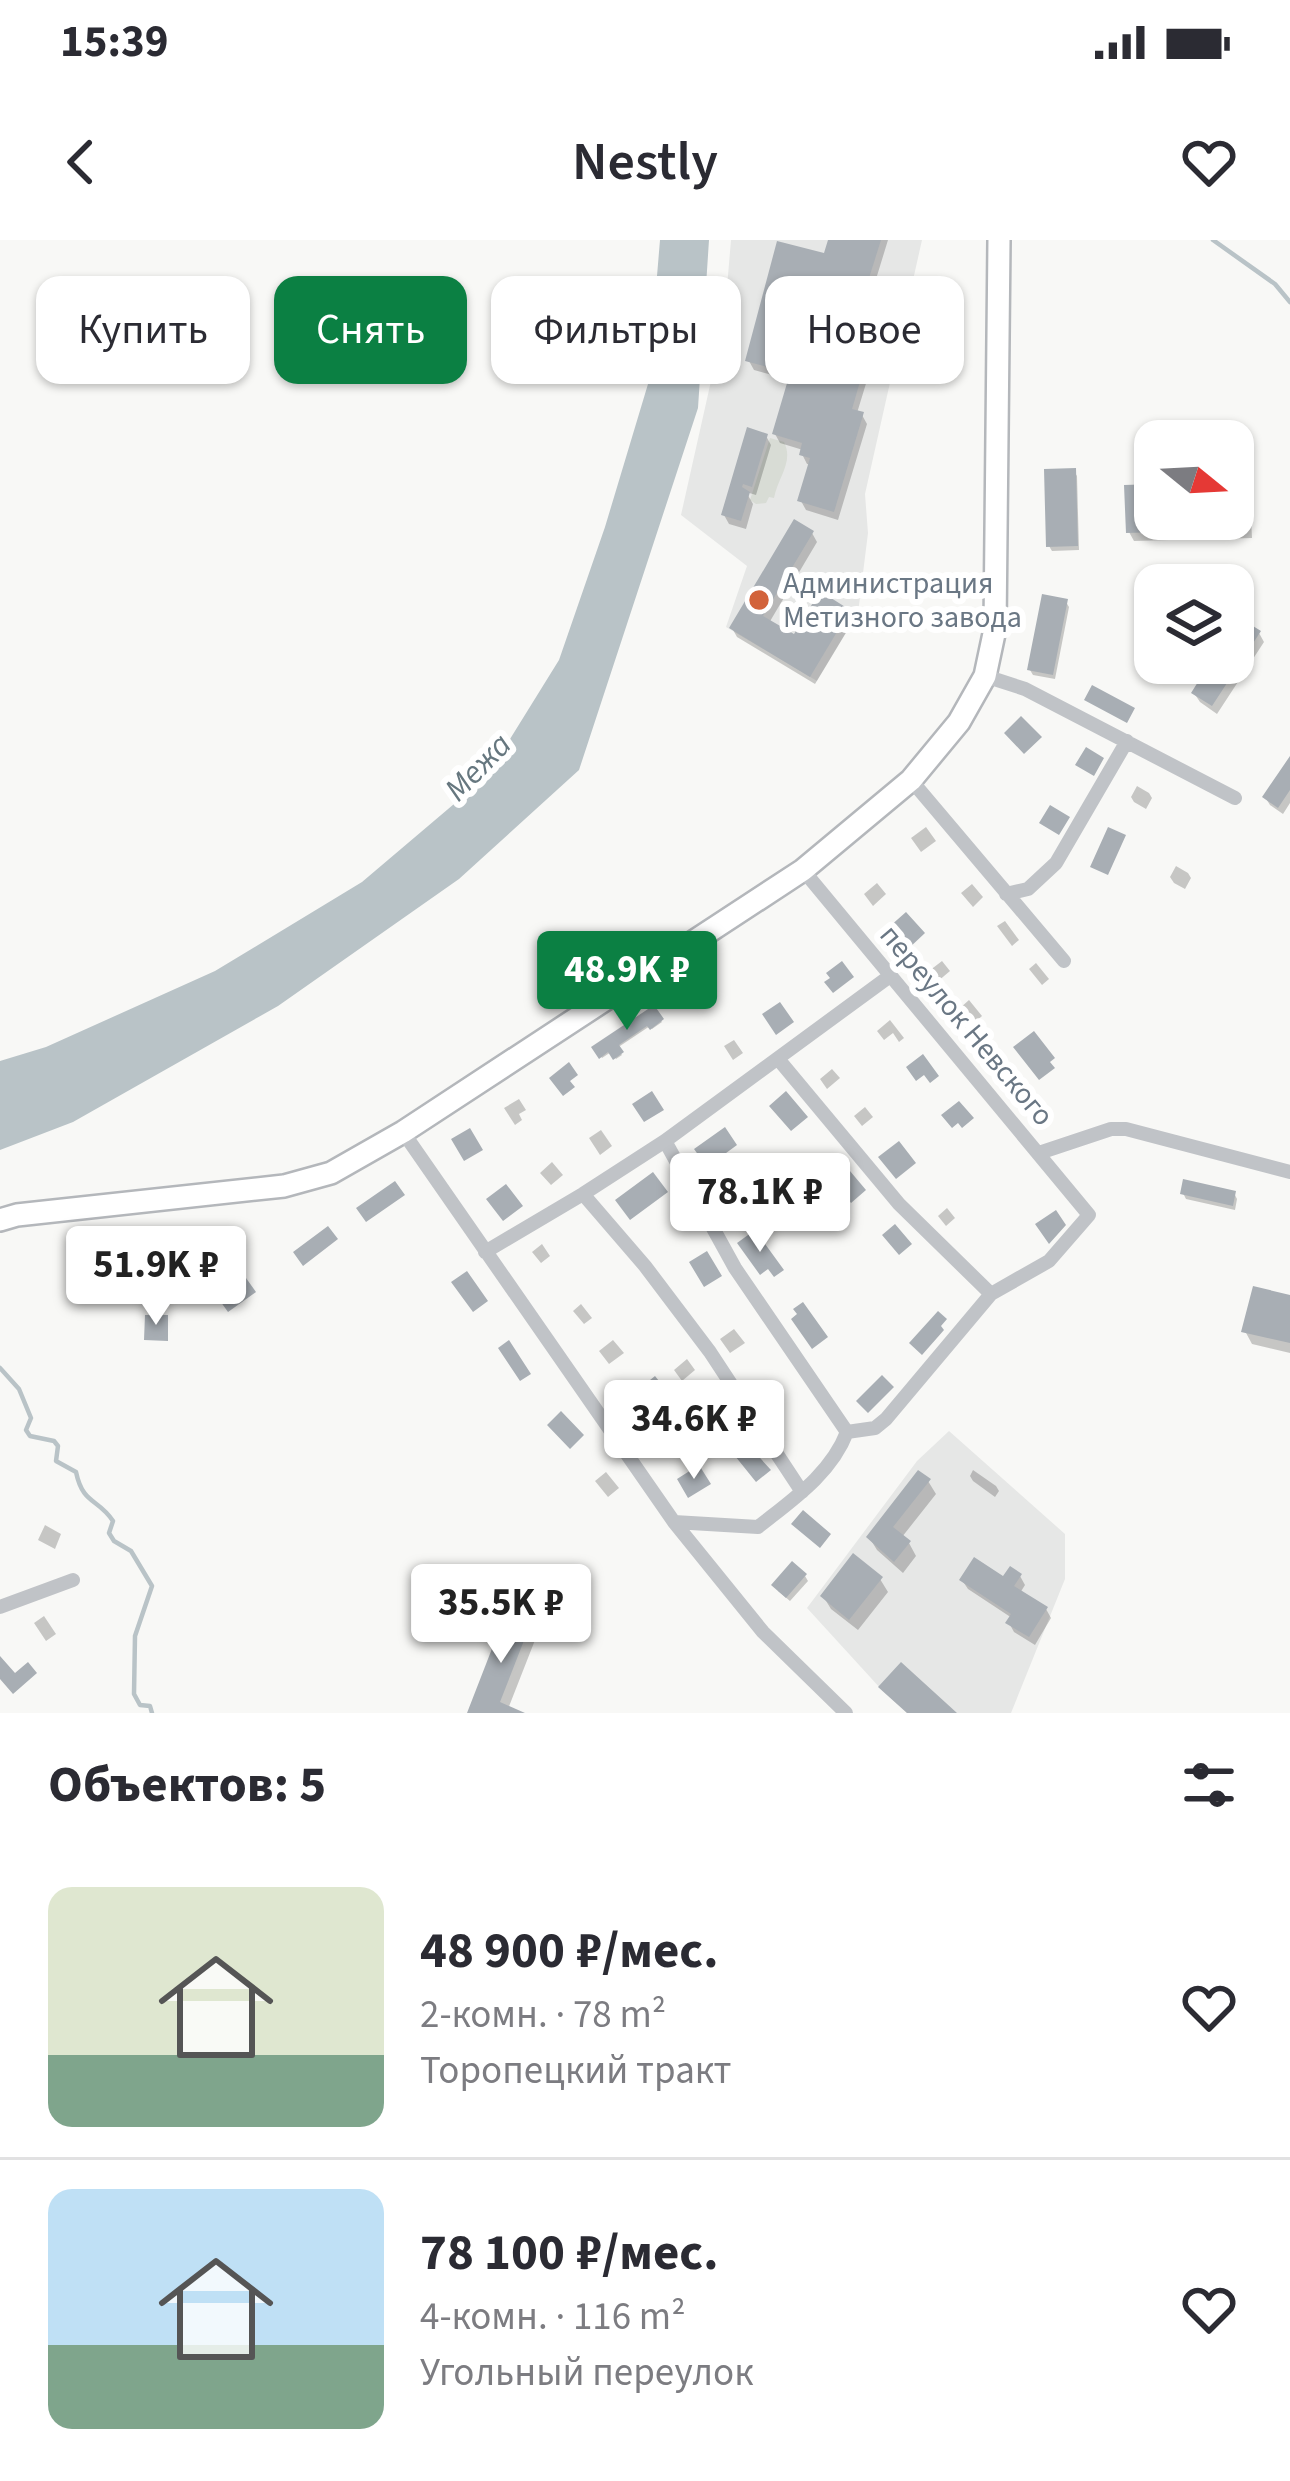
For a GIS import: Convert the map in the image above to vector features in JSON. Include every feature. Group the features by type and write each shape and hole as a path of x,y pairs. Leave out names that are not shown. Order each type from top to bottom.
{"main road":[{"path":"0,1220 17,1214 284,1186 331,1173 403,1132 802,870 910,780 959,722 985,676 995,629 999,240"}],"street":[{"path":"985,676 1025,689 1235,797"},
{"path":"1006,894 1028,889 1056,863 1127,742"},
{"path":"910,780 1064,961"},
{"name":"переулок Невского","path":"802,870 1089,1215 1049,1262 992,1294"},
{"path":"485,1252 665,1141 890,976"},
{"path":"779,1060 899,1204 992,1294 886,1420 875,1428 847,1432"},
{"path":"1039,1153 1111,1129 1126,1129 1290,1172"},
{"path":"403,1132 674,1522 764,1632 846,1713"},
{"path":"665,1141 735,1268 847,1432"},
{"path":"583,1194 710,1352 802,1492"},
{"path":"674,1522 758,1527 838,1455 847,1432"},
{"path":"0,1607 73,1580"}],"shaded area":[{"path":"660,240 709,240 707,276 657,276"},
{"path":"731,240 922,240 914,276 765,276 765,384 890,384 865,494 868,533 858,613 817,681 726,627 747,566 681,515 710,384 741,384 741,276 728,276"},
{"path":"648,384 700,384 698,408 579,770 459,879 278,1006 73,1122 0,1150 0,1061 46,1047 215,971 362,882 487,776 559,660"},
{"path":"770,438 784,442 786,463 774,498 756,504 750,500"},
{"path":"949,1431 1065,1534 1065,1579 1011,1713 907,1713 807,1608 917,1461"}],"building":[{"path":"828,240 881,240 870,276 768,276 777,241 824,253"},
{"path":"765,286 765,366 745,361"},
{"path":"787,384 859,384 852,409 864,412 834,512 797,501 810,458 799,455 802,443 772,434"},
{"path":"747,427 768,434 752,487 742,487 750,492 741,521 721,515"},
{"path":"1076,468 1078,546 1046,547 1044,469"},
{"path":"1124,485 1134,485 1134,533 1126,533"},
{"name":"Администрация Метизного завода","path":"794,519 814,531 763,616 794,634 820,591 850,610 810,677 729,628"},
{"path":"1042,594 1068,599 1053,675 1027,670"},
{"path":"1197,684 1226,684 1212,706 1191,693"},
{"path":"1092,685 1135,708 1127,723 1084,700"},
{"path":"1021,716 1042,737 1024,754 1004,733"},
{"path":"1086,747 1104,758 1094,776 1075,765"},
{"path":"1290,756 1290,790 1278,808 1262,797"},
{"path":"1050,805 1070,817 1059,835 1039,823"},
{"path":"1108,827 1126,835 1108,875 1090,867"},
{"path":"906,912 925,933 908,949 889,927"},
{"path":"842,961 854,977 833,993 824,982 830,978 826,973"},
{"path":"780,1002 794,1022 776,1035 762,1014"},
{"path":"654,1005 664,1019 619,1045 624,1052 613,1060 608,1052 599,1059 591,1047"},
{"path":"1034,1031 1055,1058 1050,1062 1055,1068 1039,1080 1013,1047"},
{"path":"923,1054 939,1076 930,1083 924,1075 916,1081 906,1067"},
{"path":"569,1062 578,1075 570,1081 575,1087 563,1096 549,1078"},
{"path":"652,1091 664,1110 644,1122 632,1104"},
{"path":"786,1091 808,1117 791,1131 769,1106"},
{"path":"959,1101 974,1118 962,1128 958,1123 952,1128 941,1115"},
{"path":"725,1127 737,1145 707,1167 694,1149"},
{"path":"470,1128 483,1150 464,1161 451,1139"},
{"path":"899,1141 916,1163 896,1179 878,1157"},
{"path":"839,1158 866,1190 851,1203 824,1171"},
{"path":"653,1172 668,1192 630,1220 615,1200"},
{"path":"1183,1179 1236,1191 1233,1206 1180,1194"},
{"path":"395,1181 405,1195 366,1222 356,1208"},
{"path":"506,1184 523,1206 503,1221 486,1199"},
{"path":"1056,1210 1066,1225 1049,1244 1035,1224"},
{"path":"895,1224 912,1244 899,1255 882,1235"},
{"path":"328,1226 338,1239 303,1266 293,1252"},
{"path":"755,1230 784,1270 774,1277 768,1269 760,1275 737,1243"},
{"path":"190,1251 204,1271 180,1288 166,1267"},
{"path":"707,1251 722,1276 704,1287 689,1262"},
{"path":"467,1271 488,1301 473,1312 451,1282"},
{"path":"246,1278 256,1292 228,1312 218,1298"},
{"path":"1253,1286 1290,1295 1290,1343 1241,1332"},
{"path":"803,1302 828,1337 812,1349 791,1319 797,1314 793,1309"},
{"path":"938,1311 947,1319 941,1326 944,1330 922,1355 909,1343"},
{"path":"145,1315 168,1315 168,1341 144,1340"},
{"path":"509,1340 531,1374 520,1381 498,1348"},
{"path":"882,1375 894,1387 868,1413 856,1401"},
{"path":"655,1376 663,1386 649,1396 652,1400 637,1406 629,1397"},
{"path":"711,1391 723,1410 704,1423 700,1416 677,1434 682,1440 667,1452 651,1433"},
{"path":"561,1411 584,1435 570,1449 547,1425"},
{"path":"740,1436 771,1470 756,1482 727,1446"},
{"path":"699,1465 711,1484 688,1498 677,1479"},
{"path":"918,1470 931,1479 893,1527 911,1541 894,1562 866,1537"},
{"path":"803,1510 831,1534 820,1548 791,1524"},
{"path":"853,1553 883,1577 849,1620 820,1596"},
{"path":"974,1557 1003,1576 1010,1566 1022,1574 1014,1586 1048,1607 1029,1637 1005,1623 1011,1614 959,1580"},
{"path":"792,1561 807,1574 786,1598 771,1585"},
{"path":"507,1610 532,1620 500,1702 525,1713 467,1713"},
{"path":"0,1656 15,1673 28,1662 37,1673 13,1694 0,1679"},
{"path":"901,1662 957,1713 907,1713 878,1687"}],"waterway":[{"path":"1213,240 1275,284 1290,302"},
{"path":"0,1368 19,1389 31,1418 26,1430 30,1436 54,1441 56,1461 76,1472 87,1496 113,1521 109,1533 114,1541 131,1551 152,1586 135,1636 134,1694 152,1713"}],"place":[{"name":"Администрация Метизного завода","path":"759,600"}],"water label":[{"name":"Межа","path":"477,766"}]}
